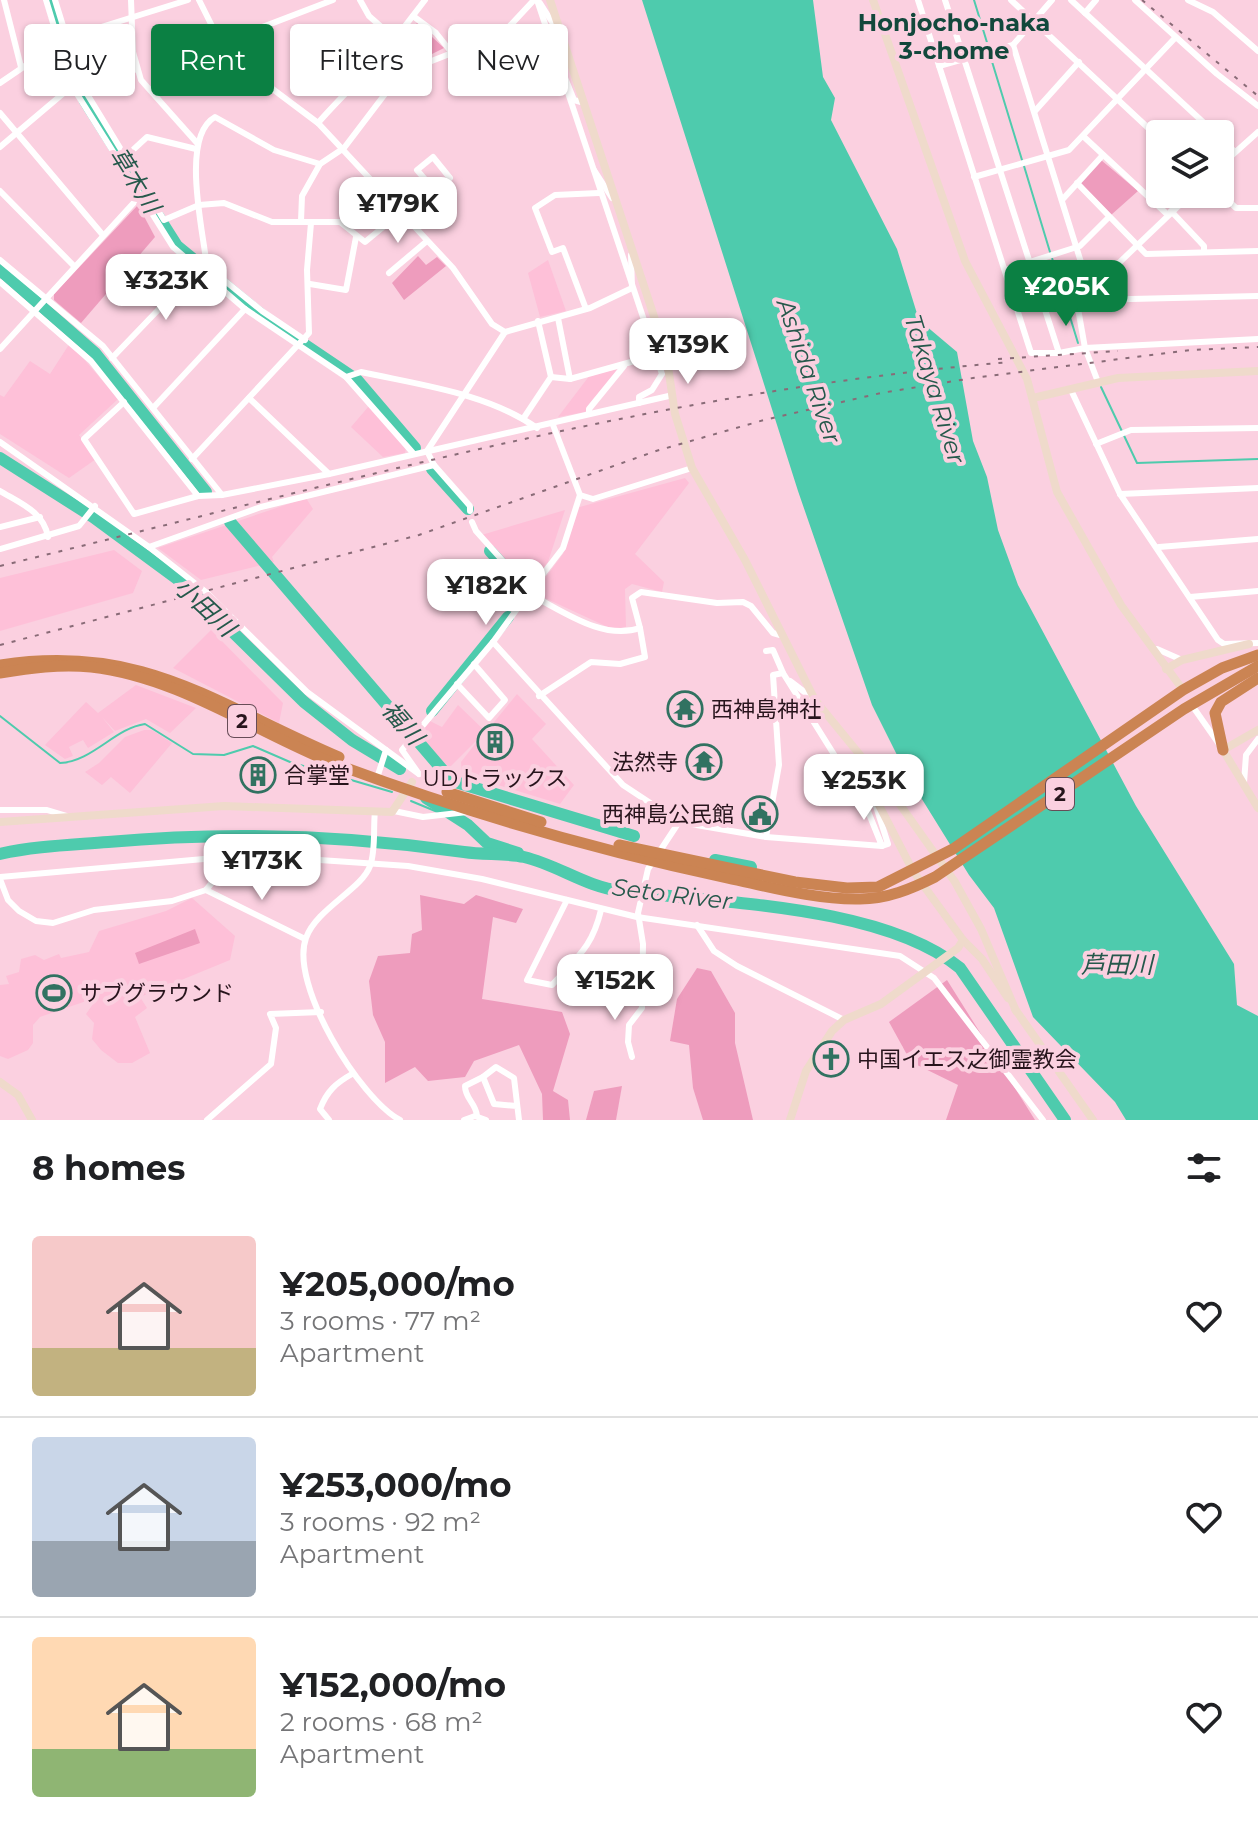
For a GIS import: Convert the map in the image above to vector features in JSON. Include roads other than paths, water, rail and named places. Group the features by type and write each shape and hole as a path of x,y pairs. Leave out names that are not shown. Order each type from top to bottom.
{"highway":[{"name":"2","path":"0,673 76,666 140,677 188,695 309,753 380,771 657,856 795,882 847,888 878,887 926,865 1179,693 1222,668 1258,655"},
{"name":"2","path":"0,665 75,659 142,670 185,685 312,745 380,771"},
{"name":"2","path":"413,781 479,811 657,856 844,899 890,895 935,877 1187,707 1258,666"},
{"path":"1223,750 1215,713 1221,702 1258,678"}],"street":[{"path":"4,0 21,67"},
{"path":"46,0 56,24"},
{"path":"55,0 59,24"},
{"path":"131,0 135,24"},
{"path":"116,24 188,0"},
{"path":"199,0 209,24"},
{"path":"270,24 333,0"},
{"path":"360,0 369,16 378,24"},
{"path":"407,24 425,0"},
{"path":"536,0 552,22 557,23"},
{"path":"513,24 536,0"},
{"path":"536,0 543,24"},
{"path":"550,0 666,353 673,395 692,468 745,560 815,700 896,799 955,882 1000,970 1016,1011"},
{"path":"873,0 965,261 1019,358 1033,398 1038,430 1057,492 1090,555 1179,693"},
{"path":"918,0 1031,353 1258,339"},
{"path":"945,0 1059,353"},
{"path":"1011,0 1146,126"},
{"path":"939,66 1013,45 1052,0"},
{"path":"1071,0 1201,120"},
{"path":"1085,13 1096,0"},
{"path":"1135,0 1175,38 1258,106"},
{"path":"1188,0 1213,12 1258,51"},
{"path":"413,16 436,33 448,48"},
{"path":"974,177 1069,150 1175,38"},
{"path":"1013,45 1062,200 1089,300 1258,296"},
{"path":"301,221 302,196 320,164 344,148 401,73 448,55"},
{"path":"135,60 148,91 196,146"},
{"path":"1035,111 1079,62"},
{"path":"0,83 24,65"},
{"path":"568,85 574,100 581,102"},
{"path":"274,91 318,123 329,137 344,148 453,268 492,324 505,332"},
{"path":"0,147 62,96"},
{"path":"83,96 161,222 173,247 348,376 413,453"},
{"path":"318,123 343,96"},
{"path":"567,96 662,374 652,390 639,397 639,403"},
{"path":"0,113 102,234"},
{"path":"112,358 206,260 196,146 208,121 215,117 274,150 320,164"},
{"path":"1235,152 1258,132"},
{"path":"1083,136 1170,213 1204,246 1204,252"},
{"path":"122,160 147,137 196,146"},
{"path":"1062,200 1103,155"},
{"path":"161,222 199,205 224,203 272,222 340,222 365,242 435,191 450,178 433,157 417,170 435,191"},
{"path":"122,160 139,197 161,222"},
{"path":"590,164 615,202"},
{"path":"1077,183 1146,254 1258,251"},
{"path":"0,191 74,266"},
{"path":"586,309 563,248 552,252 535,208 555,195 599,193"},
{"path":"1,346 139,197"},
{"path":"1234,206 1258,208"},
{"path":"1098,382 1085,348 1077,303 1176,208"},
{"path":"1005,270 1075,248 1109,217"},
{"path":"192,459 309,333 310,284 307,270 311,223"},
{"path":"310,284 346,290 356,237"},
{"path":"389,273 427,241"},
{"path":"631,247 632,288"},
{"path":"0,260 112,358 222,495"},
{"path":"200,266 245,309 302,343"},
{"path":"0,282 91,361 198,496"},
{"path":"427,451 505,332 586,309 632,288"},
{"path":"153,408 245,309"},
{"path":"558,318 570,379"},
{"path":"645,320 666,353"},
{"path":"523,419 551,377 538,321"},
{"path":"551,377 570,379 656,355"},
{"path":"589,414 589,409 624,366"},
{"path":"1033,398 1098,382 1258,371"},
{"path":"348,376 361,372 462,394 523,419 537,428"},
{"path":"1071,390 1120,494 1159,547 1218,640 1224,644 1253,644"},
{"path":"124,402 84,439 134,514 198,496 222,495 329,474 673,395"},
{"path":"249,398 329,474"},
{"path":"413,781 402,754 493,642 563,548 580,495 553,425"},
{"path":"1096,444 1123,434 1258,428"},
{"path":"0,442 149,547 202,589 307,692 385,752 413,781"},
{"path":"427,451 434,465 470,506 470,511"},
{"path":"149,547 261,507 434,465"},
{"path":"580,495 593,499 692,468"},
{"path":"1120,494 1258,488"},
{"path":"0,491 40,517 46,524 48,537"},
{"path":"0,549 79,526 94,507"},
{"path":"0,527 40,517"},
{"path":"472,522 476,531 529,593 601,630 624,634 640,628"},
{"path":"1159,547 1258,539"},
{"path":"1190,597 1258,591"},
{"path":"539,696 591,662 632,663 645,657 632,598 641,592 717,603 743,602 751,606 773,633 780,635"},
{"path":"1140,632 1159,651 1182,660"},
{"path":"493,642 539,696 571,724 623,785 679,822 766,837 882,846 888,844 875,810 874,792"},
{"path":"1166,669 1182,660 1253,644"},
{"path":"766,651 773,650 783,673 865,804 882,846"},
{"path":"457,684 489,718 505,700 474,664"},
{"path":"783,673 815,700"},
{"path":"766,837 779,765 773,675 783,673"},
{"path":"1187,707 1223,750 1258,808"},
{"path":"1223,750 1258,730"},
{"path":"1246,790 1246,755 1258,739"},
{"path":"380,771 385,752"},
{"path":"860,758 863,774 913,871 960,944 986,965 1093,1120"},
{"path":"394,811 413,781"},
{"path":"0,822 224,806 374,814 394,811 423,817 479,811"},
{"path":"0,810 47,810 70,817"},
{"path":"374,814 371,862 318,919 305,939 307,979 352,1074 400,1120"},
{"path":"632,1057 628,1042 629,1025 642,1008 643,944 637,915 657,856 679,822"},
{"path":"250,857 223,869 206,890 172,901 94,910 53,923 36,921 19,911 8,900 0,878 250,857 371,862 482,879 601,910 758,937 875,951 917,964 934,978 1043,1120"},
{"path":"206,890 305,939"},
{"path":"567,900 527,980 552,985 576,962 595,937 601,910"},
{"path":"697,925 714,951 737,966 844,1020"},
{"path":"790,1120 806,1071 844,1020 881,1004 960,944"},
{"path":"986,965 1000,970"},
{"path":"207,1120 271,1064 276,1028 270,1014 321,1012"},
{"path":"477,1116 476,1107 466,1096 465,1086 496,1067 514,1078 519,1120"},
{"path":"329,1120 320,1109 324,1098 332,1087 352,1074"},
{"path":"483,1077 494,1104 502,1108 517,1106"},
{"path":"0,1082 18,1095 32,1120"},
{"path":"464,1120 477,1116 486,1120"}],"water":[{"name":"芦田川","path":"642,0 813,0 823,77 835,98 831,120 897,249 919,320 957,352 973,441 987,477 998,530 1018,585 1136,806 1234,964 1237,1005 1258,1016 1258,1120 1126,1120 1115,1102 1033,1017 994,908 969,875 907,775 872,705 798,491"}],"waterway":[{"name":"草木川","path":"50,0 68,62 85,101 177,246 268,320 357,380 415,448"},
{"path":"974,0 989,49"},
{"path":"990,55 1022,160"},
{"path":"1024,166 1050,252"},
{"path":"1052,258 1078,343"},
{"name":"福川","path":"0,270 95,353 206,492"},
{"path":"1101,387 1137,463 1258,459"},
{"name":"小田川","path":"0,458 93,517 184,584 304,702 352,740 400,769"},
{"name":"草木川","path":"432,469 468,509"},
{"name":"福川","path":"230,522 452,781 634,836"},
{"name":"草木川","path":"490,551 520,584"},
{"name":"草木川","path":"432,711 508,617"},
{"path":"0,716 60,763 83,757 124,732 145,724 193,754 224,755 253,746 290,762 392,792"},
{"name":"小田川","path":"426,798 468,825 487,843 518,853"},
{"path":"411,801 440,813"},
{"name":"小田川","path":"449,817 463,822"},
{"name":"Seto River","path":"0,854 54,846 153,839 242,836 331,838 517,856 608,889 751,904 844,919 888,931 927,947 960,968 1065,1120"},
{"name":"福川","path":"715,860 751,867 750,870"}],"railway":[{"path":"1142,0 1258,96"},
{"path":"0,645 419,535 656,451 764,420 881,393 973,378 1190,350 1258,347"},
{"path":"998,359 1118,351"},
{"path":"0,566 376,473 627,418 881,376 1010,362"}],"place":[{"name":"西神島神社","path":"685,709"},
{"name":"UDトラックス","path":"495,742"},
{"name":"法然寺","path":"704,762"},
{"name":"合掌堂","path":"258,775"},
{"name":"西神島公民館","path":"760,814"},
{"name":"サブグラウンド","path":"54,993"},
{"name":"中国イエス之御霊教会","path":"831,1059"}],"district":[{"name":"Honjocho-naka 3-chome","path":"954,36"}],"water label":[{"name":"Ashida River","path":"809,371"},
{"name":"Takaya River","path":"935,389"}]}
